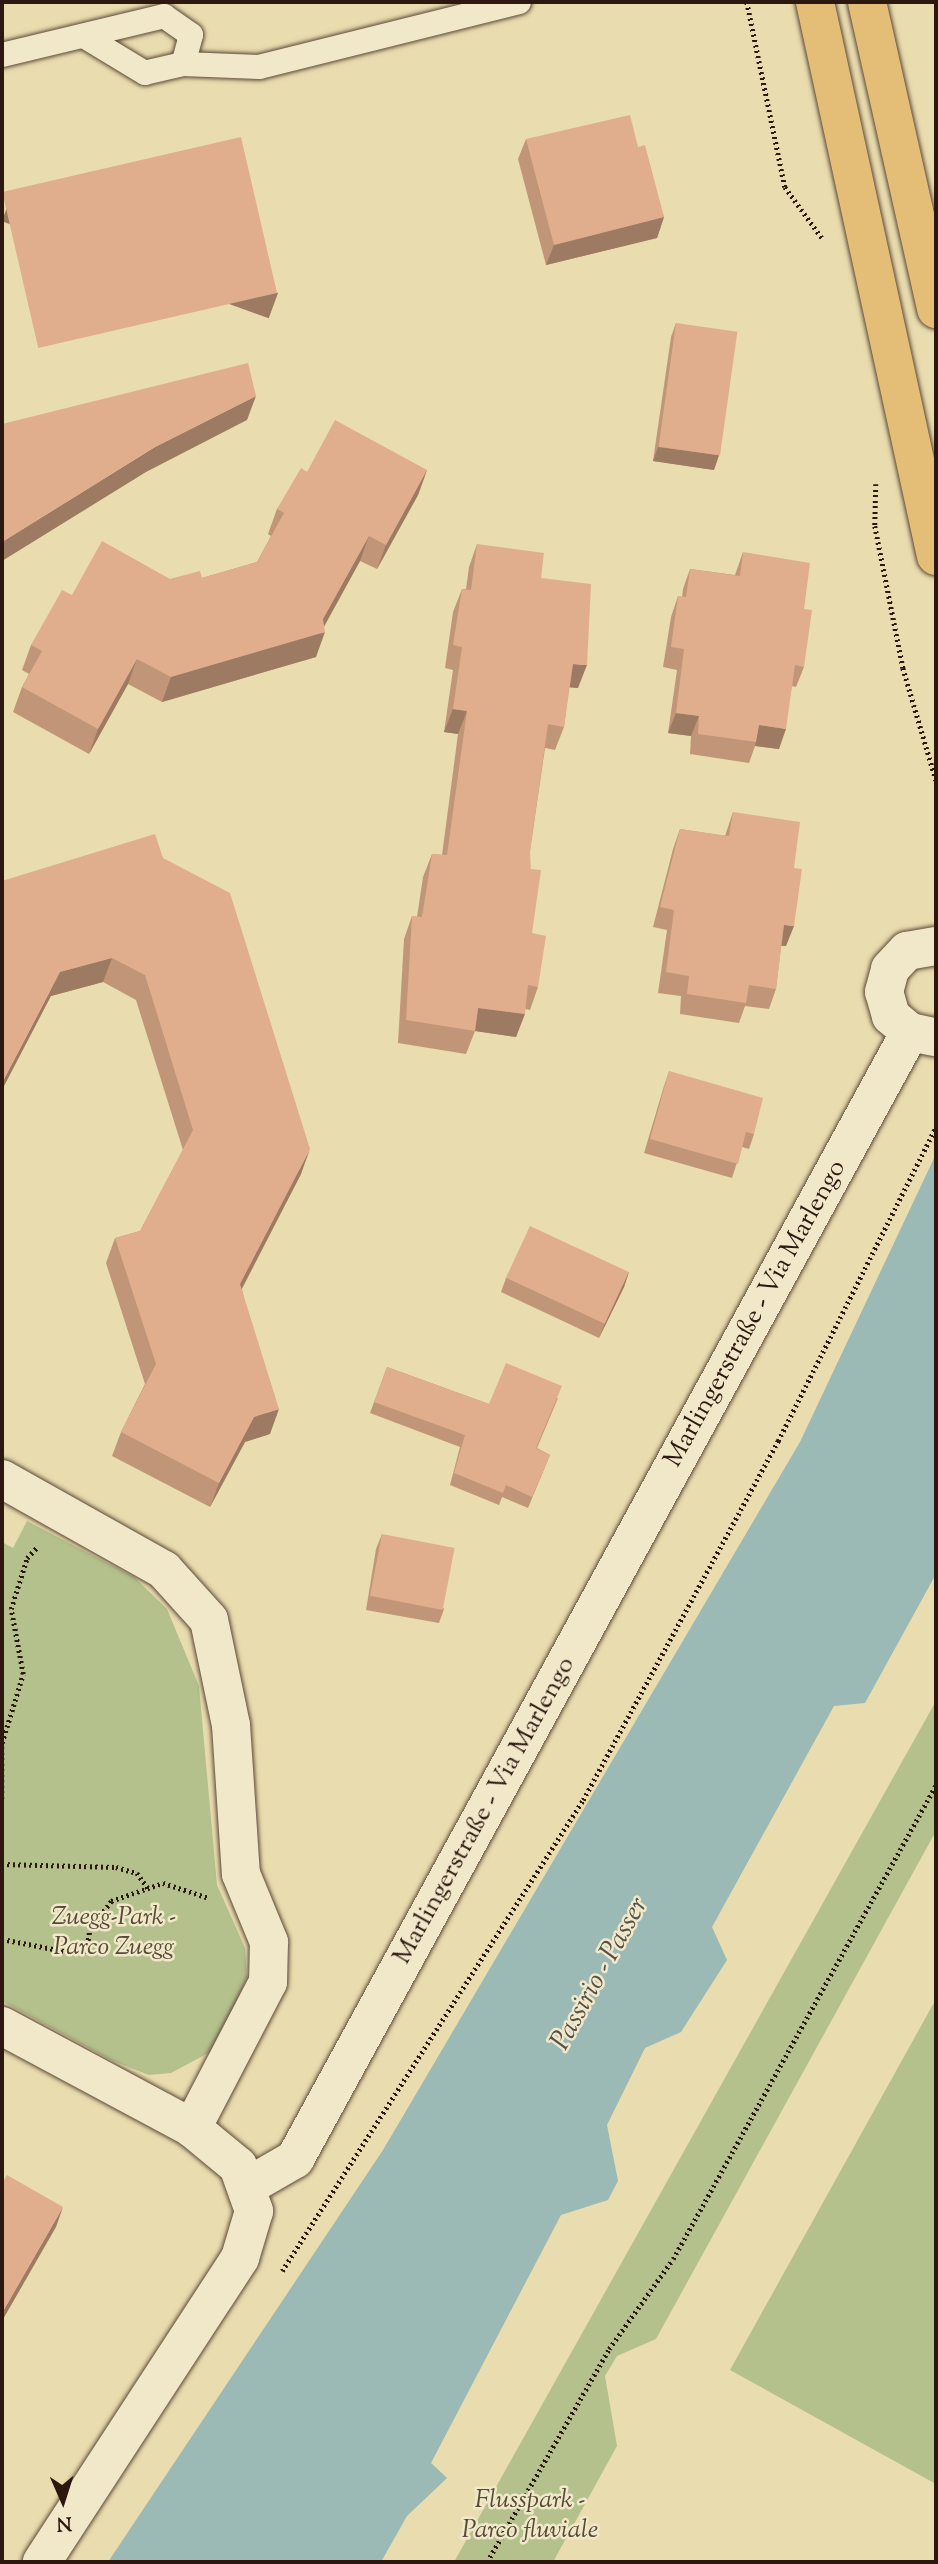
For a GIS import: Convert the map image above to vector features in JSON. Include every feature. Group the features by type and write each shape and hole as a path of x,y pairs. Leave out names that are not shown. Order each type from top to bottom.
{"highway":[{"path":"803,2 848,141"},
{"path":"815,2 848,141 936,556"},
{"path":"867,2 936,309"}],"street":[{"name":"Marlingerstraße - Via Marlengo","path":"250,2186 295,2159 923,1034 891,1016 884,992 890,969 907,951 936,946"},
{"path":"2,1479 164,1570 209,1620 231,1725 244,1884 269,1942 268,1982 192,2128"},
{"path":"2,2026 192,2128 238,2166 250,2186 251,2235 240,2258 42,2562"}],"lane":[{"path":"84,36 145,74 183,64 259,67 519,2"},
{"path":"2,55 164,16 191,35 183,64"}],"path":[{"path":"747,2 785,187 826,243"},
{"path":"876,475 875,526 903,668 936,780"},
{"path":"274,2282 583,1800 778,1440 936,1127"},
{"path":"2,1799 2,1745 23,1675 11,1609 27,1558 65,1512"},
{"path":"487,2562 609,2349 673,2259 936,1785"},
{"path":"2,1864 116,1867 137,1873 148,1888"},
{"path":"2,1939 86,1951 90,1928 111,1901 163,1883 202,1900 244,1884"}],"green space":[{"name":"Zuegg-Park - Parco Zuegg","path":"27,1521 134,1577 167,1609 199,1686 217,1885 245,1948 247,1978 214,2050 171,2073 149,2075 113,2061 2,2001 2,1542 13,1548"},
{"name":"Flusspark - Parco fluviale","path":"936,1701 936,1831 656,2339 617,2356 605,2376 617,2446 553,2562 454,2562"},
{"path":"936,1999 936,2484 730,2370"}],"water":[{"name":"Passirio - Passer","path":"936,1154 936,1574 865,1703 834,1706 712,1927 727,1960 681,2032 645,2048 607,2125 618,2181 608,2200 561,2215 431,2463 447,2478 407,2516 381,2562 108,2562 383,2150 800,1442"}],"building":[{"path":"630,115 638,147 645,145 664,217 554,245 526,139"},
{"path":"241,137 277,293 38,348 2,192"},
{"path":"676,323 737,332 720,455 659,447"},
{"path":"248,363 256,396 155,447 2,542 2,424"},
{"path":"335,420 427,470 386,545 369,536 323,619 325,632 171,677 137,659 98,729 22,687 42,651 31,645 62,590 72,595 102,541 170,579 200,571 202,578 257,562 284,513 277,509 301,468 307,472"},
{"path":"477,544 544,553 541,578 591,584 587,665 573,664 564,727 548,724 530,851 530,869 541,870 532,933 546,936 538,987 528,985 525,1014 478,1008 475,1031 406,1020 412,916 422,917 432,854 447,855 467,711 453,709 462,647 453,645 462,589 471,590"},
{"path":"743,552 810,563 804,609 812,610 804,667 795,665 786,729 759,725 756,742 698,734 699,716 676,713 684,649 671,647 678,596 686,597 690,569 740,576"},
{"path":"733,812 800,822 794,868 802,869 794,926 784,925 776,989 749,985 746,1003 687,994 689,976 666,972 674,910 660,907 680,829 729,836"},
{"path":"155,834 163,858 230,893 310,1149 240,1284 279,1409 254,1417 219,1483 121,1432 156,1364 115,1238 140,1231 193,1130 145,975 112,958 60,972 2,1083 2,881"},
{"path":"669,1071 763,1098 754,1134 746,1132 738,1164 650,1139"},
{"path":"530,1226 629,1272 605,1324 506,1278"},
{"path":"506,1363 562,1386 536,1448 550,1455 532,1497 506,1485 503,1493 454,1473 465,1435 374,1402 387,1367 489,1404"},
{"path":"382,1534 455,1548 443,1610 370,1596"},
{"path":"7,2175 63,2207 2,2313 2,2184"}]}
